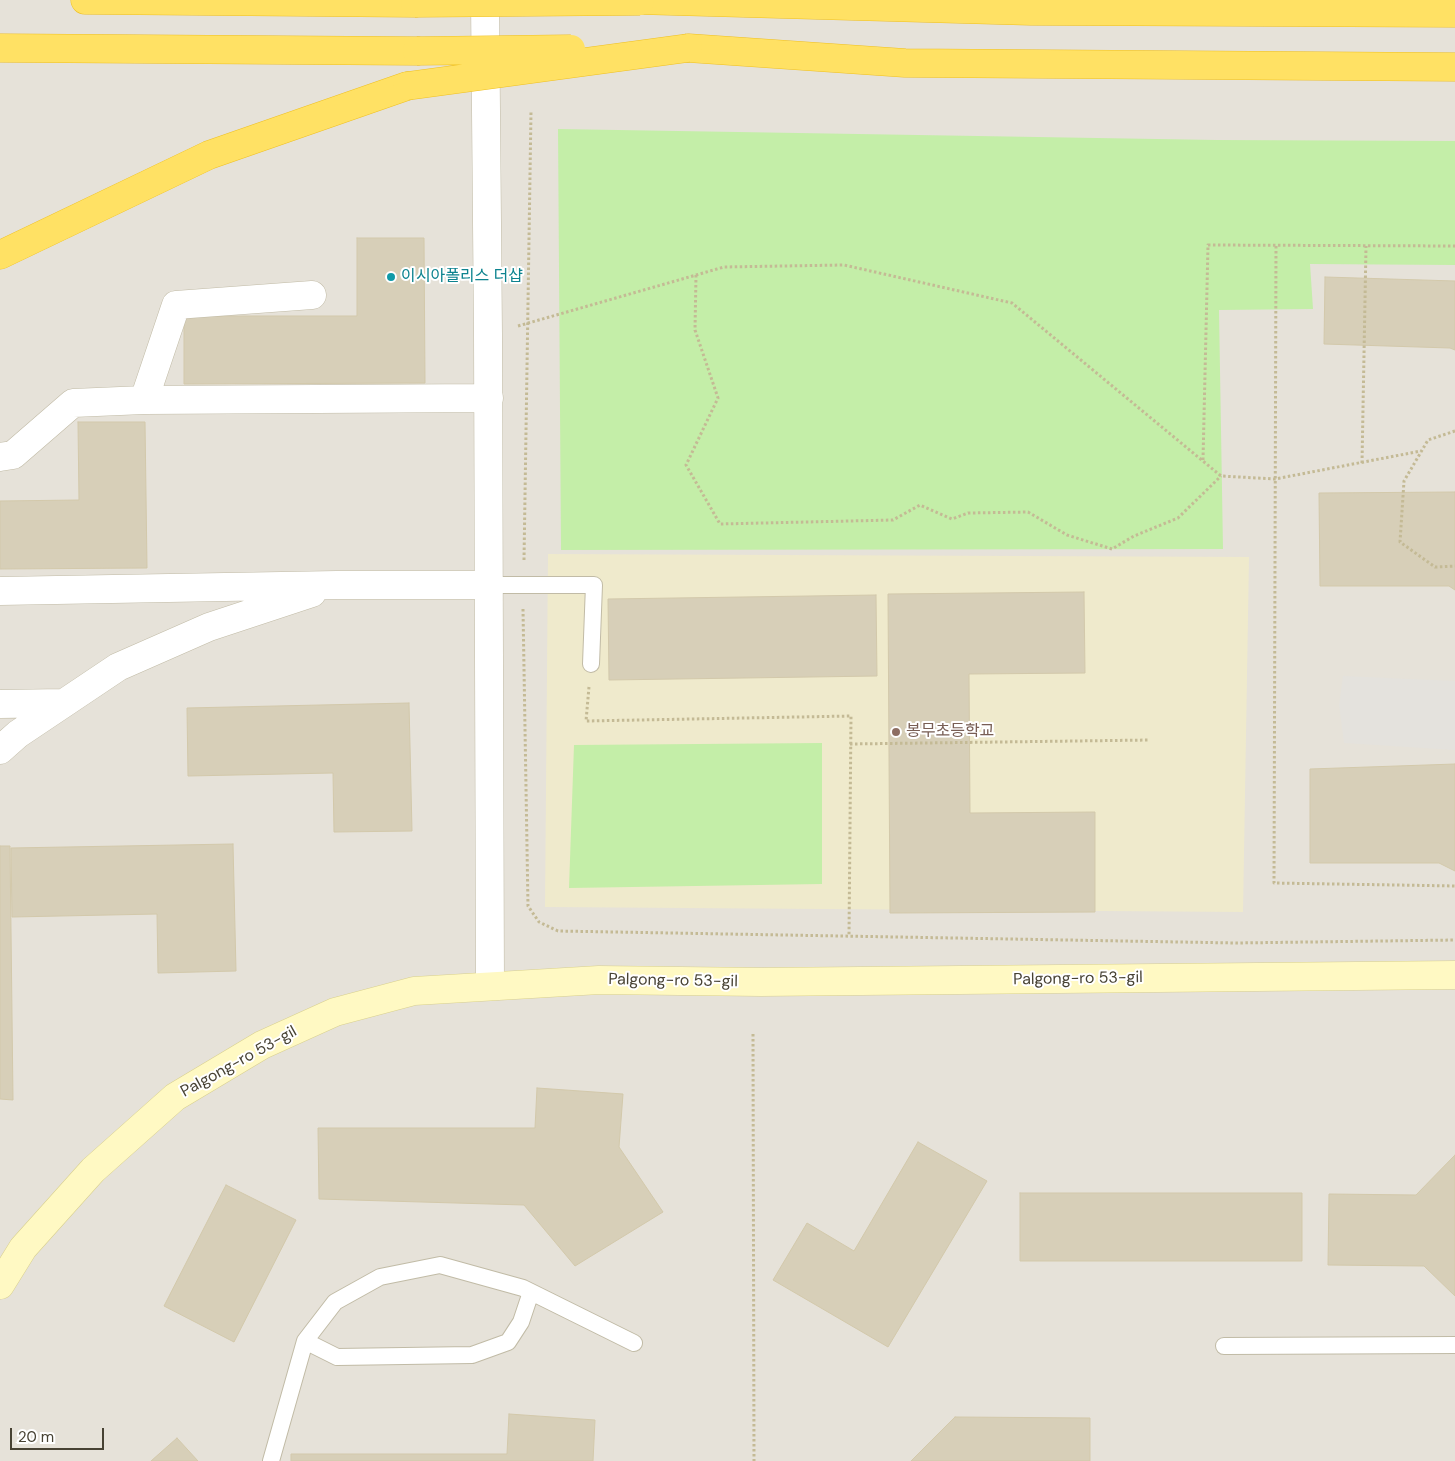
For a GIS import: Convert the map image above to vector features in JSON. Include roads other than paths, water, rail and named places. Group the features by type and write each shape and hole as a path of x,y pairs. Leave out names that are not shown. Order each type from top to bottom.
{"highway":[{"path":"85,0 415,3 640,1 1031,10 1455,13"},
{"path":"636,0 640,1"},
{"path":"0,48 417,51 688,48 905,63 1455,66"},
{"path":"0,255 209,155 408,86 688,48"}],"main road":[{"name":"Palgong-ro 53-gil","path":"0,1286 23,1248 93,1170 175,1097 262,1045 335,1012 414,991 599,980 761,982 1455,974"}],"street":[{"path":"486,0 490,986"},
{"path":"144,400 176,305 312,295"},
{"path":"0,457 13,455 73,403 144,400 489,398"},
{"path":"0,591 489,584"},
{"path":"0,750 18,734 118,667 209,627 337,585"},
{"path":"0,704 64,703"}],"lane":[{"path":"489,584 594,585 591,664"},
{"path":"271,1461 305,1341 335,1302 380,1277 440,1265 523,1288 634,1342"},
{"path":"305,1341 338,1357 472,1355 508,1342 521,1322 531,1292"},
{"path":"1224,1346 1455,1344"}],"place":[{"name":"이시아폴리스 더샵","path":"391,277"},
{"name":"봉무초등학교","path":"896,732"}]}
